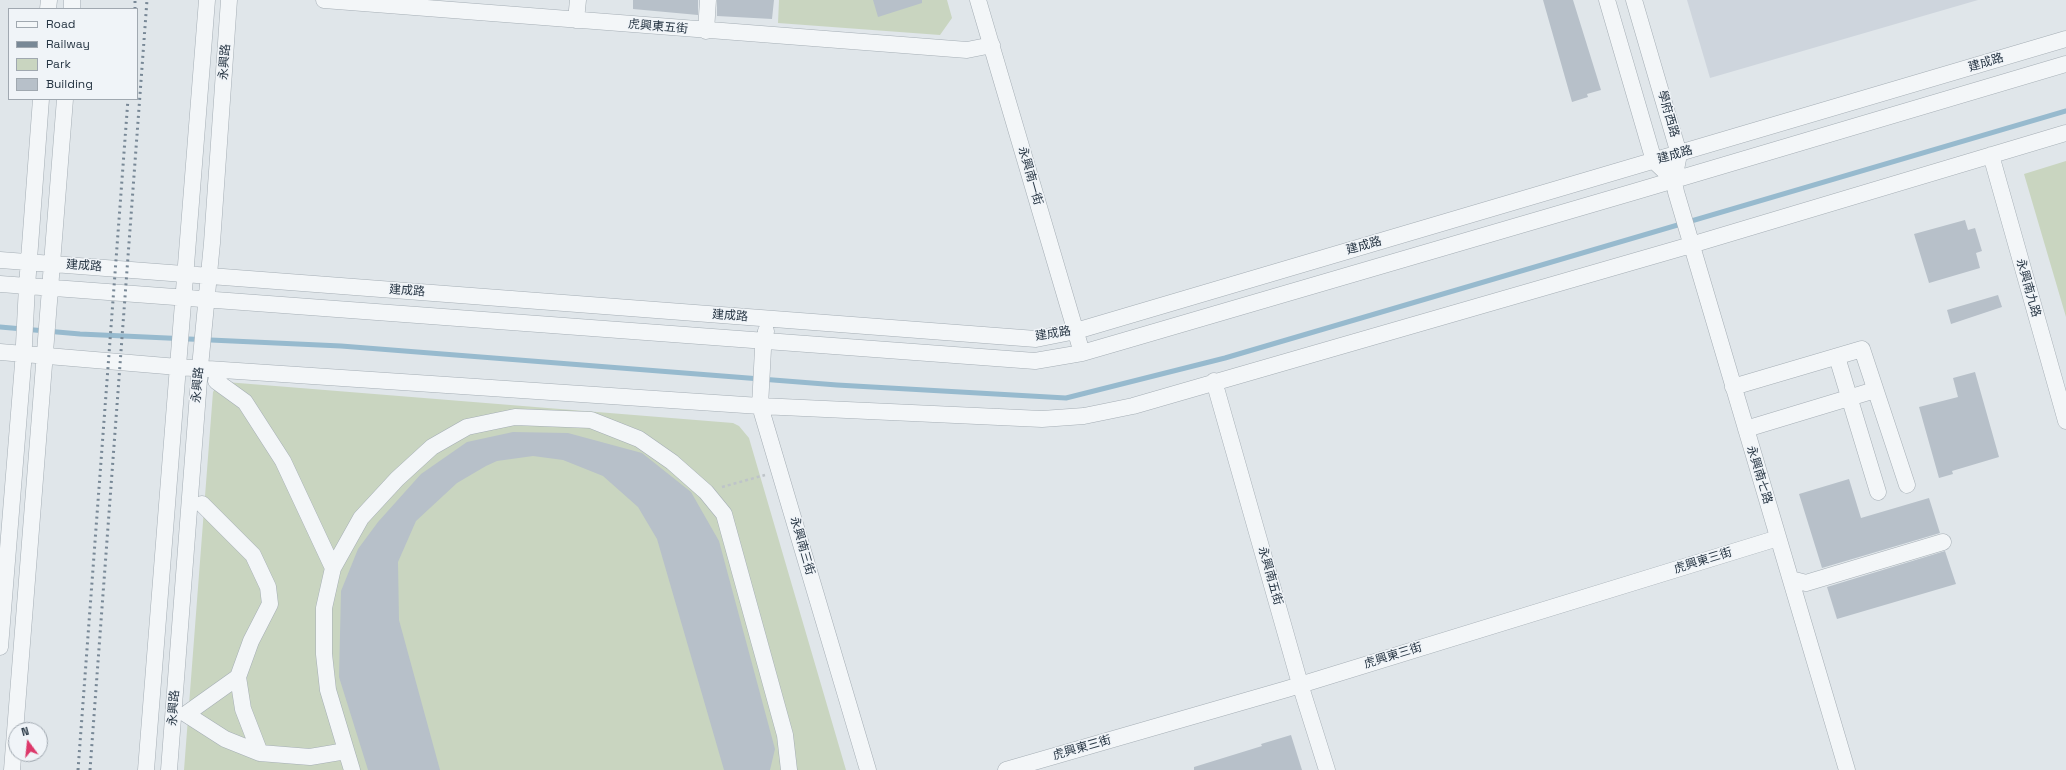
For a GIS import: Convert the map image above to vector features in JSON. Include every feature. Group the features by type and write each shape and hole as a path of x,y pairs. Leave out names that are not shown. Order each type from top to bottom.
{"street":[{"name":"永興路","path":"146,770 207,0"},
{"name":"永興路","path":"169,770 200,363 209,276 229,0"},
{"name":"虎興東五街","path":"324,0 449,5 576,20 967,50 992,45"},
{"path":"576,20 578,0"},
{"path":"706,31 708,0"},
{"name":"永興南一街","path":"978,0 1082,352"},
{"path":"1607,0 1654,161 1675,186"},
{"name":"學府西路","path":"1634,0 1679,154 1675,186"},
{"name":"建成路","path":"0,260 185,273 768,320 1036,339 1076,331 2066,39"},
{"name":"建成路","path":"0,284 27,289 51,291 764,345 1035,362 1082,352 1675,186 2066,64"},
{"path":"0,647 42,100"},
{"path":"12,770 65,100"},
{"path":"0,352 24,348 178,362 1042,419 1084,416 1133,406 1690,239 2066,133"},
{"name":"永興南九路","path":"1991,155 2066,421"},
{"name":"永興南七路","path":"1675,186 1847,770"},
{"name":"永興南三街","path":"768,320 764,345 761,400 868,770"},
{"path":"1733,386 1862,349 1907,485"},
{"path":"1837,356 1878,492"},
{"path":"216,381 245,402 283,461 333,568"},
{"name":"永興南五街","path":"1214,381 1300,684 1327,770"},
{"path":"1746,429 1875,390"},
{"path":"352,770 328,690 324,654 324,608 333,568 361,518 397,478 432,447 467,426 515,417 591,420 639,439 672,462 706,492 724,514 785,735 789,770"},
{"path":"202,504 253,555 268,587 270,604 251,641 238,677 243,709 260,753"},
{"name":"虎興東三街","path":"1006,770 1300,684 1778,538"},
{"path":"1790,579 1806,583 1943,542"},
{"path":"1,629 23,631"},
{"path":"238,677 186,714 225,739 260,753 310,757 346,751"}],"path":[{"path":"706,492 765,475"}],"shaded area":[{"path":"1687,0 1978,0 1710,78"}],"green space":[{"path":"779,0 947,0 952,18 940,35 778,23"},
{"path":"2066,161 2066,317 2024,174"},
{"path":"226,382 733,423 739,426 749,438 846,770 184,770 213,392 216,387"}],"building":[{"path":"633,0 698,0 698,15 633,9"},
{"path":"717,0 774,0 772,19 717,16"},
{"path":"873,0 922,0 922,3 878,17"},
{"path":"1543,0 1573,0 1601,90 1587,94 1588,97 1572,102"},
{"path":"1965,220 1968,230 1975,228 1982,251 1976,253 1980,268 1929,283 1914,234"},
{"path":"1998,295 2002,307 1951,324 1947,310"},
{"path":"1975,372 1999,457 1952,471 1953,474 1939,478 1919,407 1958,397 1953,378"},
{"path":"513,432 568,433 642,453 691,492 719,541 775,749 770,770 724,770 657,539 638,507 603,476 563,460 533,456 497,461 486,466 457,483 416,521 398,562 399,620 440,770 368,770 339,677 341,591 358,549 378,522 421,474 467,442"},
{"path":"1849,479 1861,518 1929,498 1940,533 1822,568 1799,494"},
{"path":"1945,551 1956,584 1837,619 1827,587"},
{"path":"1291,735 1302,770 1194,770 1194,767 1262,746 1261,744"}],"waterway":[{"path":"0,327 80,334 341,346 837,385 1066,398 1225,358 2066,111"}],"railway":[{"path":"135,0 135,8"},
{"path":"90,770 147,0"},
{"path":"78,770 128,100"}]}
